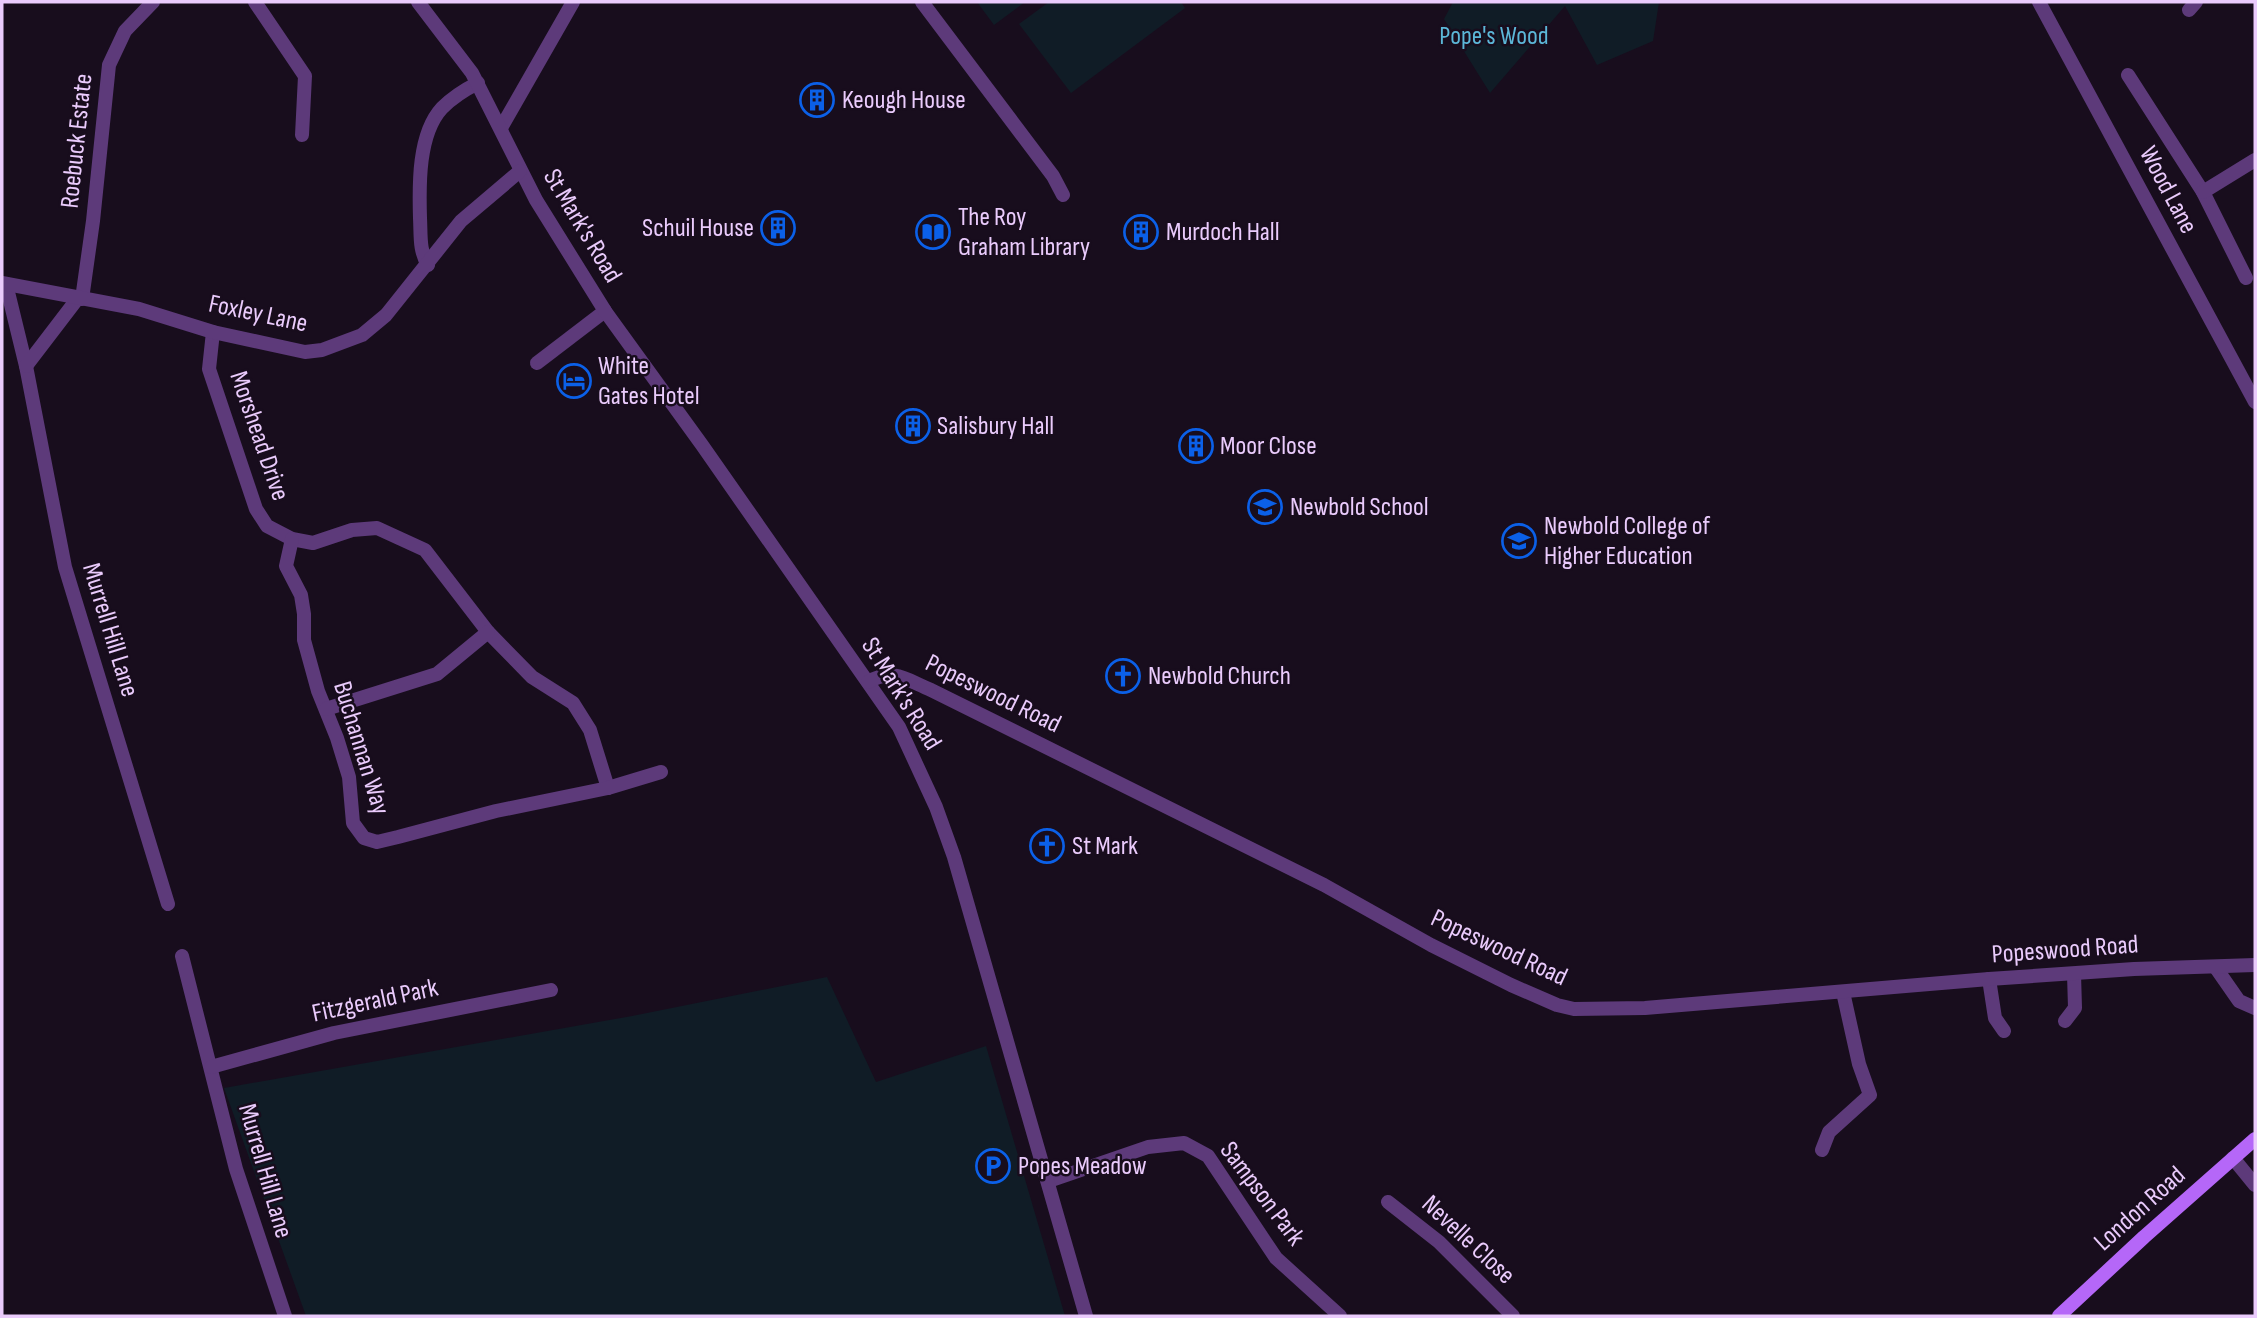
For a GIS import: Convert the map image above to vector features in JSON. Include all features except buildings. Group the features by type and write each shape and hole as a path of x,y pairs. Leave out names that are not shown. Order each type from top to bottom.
{"main road":[{"name":"London Road","path":"2059,1316 2255,1139"}],"street":[{"name":"Roebuck Estate","path":"80,299 93,221 109,65 125,31 153,2"},
{"path":"255,2 305,76 302,135"},
{"name":"St Mark's Road","path":"418,2 478,83 520,171 561,242 606,311 899,727 936,807 954,857 1086,1316"},
{"path":"501,128 573,2"},
{"path":"922,2 1053,176 1063,195"},
{"name":"Wood Lane","path":"2039,2 2255,402"},
{"path":"2128,75 2203,192 2246,278"},
{"path":"428,265 421,253 419,185 423,153 441,109 478,83"},
{"path":"2203,192 2255,160"},
{"name":"Foxley Lane","path":"4,283 139,309 214,332 305,352 334,347 362,335 386,316 461,221 520,171"},
{"name":"Murrell Hill Lane","path":"4,283 26,366 65,566 168,904"},
{"path":"26,366 80,299"},
{"path":"537,363 606,311"},
{"name":"Morshead Drive","path":"214,332 209,369 256,509 267,526 292,539"},
{"path":"292,539 313,543 352,530 377,528 425,550 488,632 532,677 573,703 590,730 608,788"},
{"name":"Buchannan Way","path":"292,539 286,566 301,595 304,640 318,691 349,777 353,823 364,838 377,842 496,811 608,788 661,772"},
{"path":"326,709 437,674 488,632"},
{"name":"Popeswood Road","path":"868,682 880,675 892,674 931,690 1324,885 1431,945 1558,1005 1598,1010 1645,1009 1989,979 2255,965"},
{"name":"Murrell Hill Lane","path":"182,956 236,1169 285,1316"},
{"path":"2216,968 2239,1001 2255,1008"},
{"path":"2065,1021 2075,1009 2074,974"},
{"path":"1989,979 1995,1018 2004,1031"},
{"name":"Fitzgerald Park","path":"211,1067 334,1033 551,990"},
{"path":"1822,1150 1829,1132 1870,1095 1859,1064 1843,992"},
{"name":"Sampson Park","path":"1049,1181 1148,1147 1184,1143 1208,1156 1276,1258 1340,1316"},
{"path":"2232,1158 2255,1185"},
{"name":"Nevelle Close","path":"1388,1202 1439,1242 1513,1316"}],"green space":[{"path":"977,2 1025,2 994,25"},
{"path":"1049,2 1181,2 1185,8 1071,93 1019,24"},
{"name":"Pope's Wood","path":"1453,2 1659,2 1653,41 1597,65 1565,6 1490,93 1444,19"},
{"path":"827,977 876,1082 986,1046 1065,1316 306,1316 224,1088 632,1016"}],"place":[{"name":"Keough House","path":"817,100"},
{"name":"Schuil House","path":"778,228"},
{"name":"The Roy Graham Library","path":"933,232"},
{"name":"Murdoch Hall","path":"1141,232"},
{"name":"White Gates Hotel","path":"574,381"},
{"name":"Salisbury Hall","path":"913,426"},
{"name":"Moor Close","path":"1196,446"},
{"name":"Newbold School","path":"1265,507"},
{"name":"Newbold College of Higher Education","path":"1519,541"},
{"name":"Newbold Church","path":"1123,676"},
{"name":"St Mark","path":"1047,846"},
{"name":"Popes Meadow","path":"993,1166"}]}
